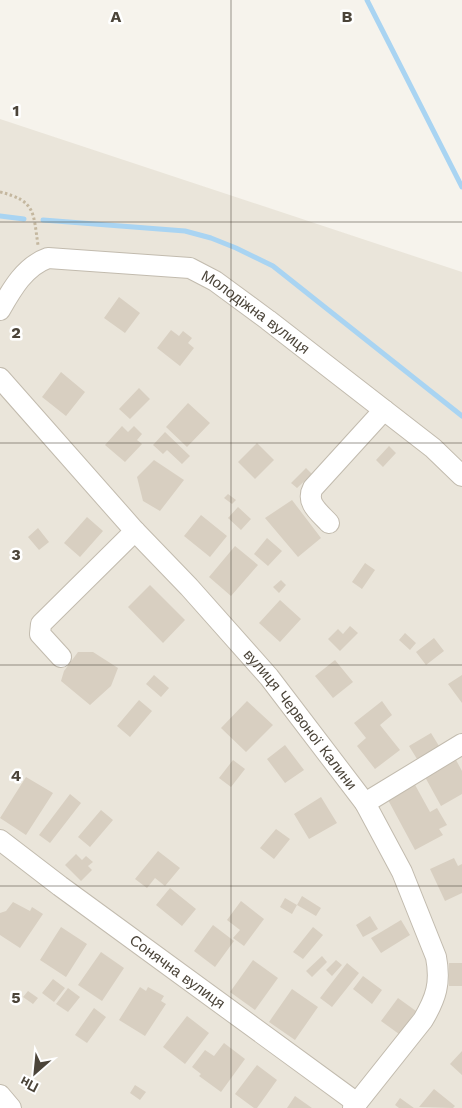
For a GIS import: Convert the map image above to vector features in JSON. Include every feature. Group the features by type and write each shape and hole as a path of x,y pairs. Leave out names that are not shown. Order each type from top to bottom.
{"street":[{"name":"Молодіжна вулиця","path":"40,261 48,258 190,268 215,281 268,320 433,448 462,476"},
{"path":"0,310 10,292 26,272 31,266 40,261"},
{"name":"вулиця Червоної Калини","path":"0,378 135,531 189,587 269,677 365,803 405,880 436,957 438,986 432,1006 423,1020 355,1105"},
{"path":"329,523 313,505 310,494 313,488 384,410"},
{"path":"61,657 40,634 41,624 135,531"},
{"path":"365,803 462,744"},
{"name":"Сонячна вулиця","path":"0,840 355,1105"},
{"path":"0,1094 11,1108"}],"path":[{"path":"0,192 16,197 31,207 40,261"}],"shaded area":[{"path":"0,119 462,272 462,1108 0,1108"}],"building":[{"path":"119,297 140,313 125,333 104,318"},
{"path":"171,330 179,336 183,331 192,338 188,343 194,348 180,366 157,348"},
{"path":"61,372 85,392 66,416 42,397"},
{"path":"139,388 150,399 130,419 119,409"},
{"path":"188,403 210,423 187,447 166,427"},
{"path":"122,426 128,432 134,426 142,434 137,440 142,444 125,462 105,445"},
{"path":"165,432 190,456 182,464 167,450 163,454 153,445"},
{"path":"257,443 274,460 255,479 238,462"},
{"path":"389,446 396,453 383,467 376,460"},
{"path":"154,460 184,480 160,511 143,501 137,477"},
{"path":"306,468 312,474 297,488 291,483"},
{"path":"228,494 236,500 232,504 224,498"},
{"path":"292,500 321,538 298,557 265,518"},
{"path":"238,507 251,519 241,530 228,518"},
{"path":"201,515 227,536 210,557 184,536"},
{"path":"87,517 103,531 80,557 64,543"},
{"path":"38,528 49,542 39,550 28,537"},
{"path":"267,538 282,551 268,566 254,554"},
{"path":"235,546 258,565 231,596 209,577"},
{"path":"365,563 375,570 362,589 352,582"},
{"path":"281,580 286,585 279,593 273,587"},
{"path":"150,585 185,620 163,643 128,607"},
{"path":"280,600 301,619 280,642 259,623"},
{"path":"350,626 358,633 340,651 328,639 338,629 343,634"},
{"path":"405,633 416,643 410,650 399,640"},
{"path":"434,638 444,651 426,665 416,652"},
{"path":"78,652 93,652 118,668 111,686 90,705 61,681 64,671"},
{"path":"335,660 353,682 333,698 315,676"},
{"path":"154,675 169,688 161,697 146,684"},
{"path":"462,675 462,703 448,684"},
{"path":"139,700 152,711 130,737 117,726"},
{"path":"247,701 273,725 246,752 221,728"},
{"path":"382,701 392,715 380,725 400,750 375,769 357,746 366,738 354,723"},
{"path":"431,733 439,746 417,759 409,746"},
{"path":"285,745 304,770 285,783 267,759"},
{"path":"233,760 245,769 231,787 219,778"},
{"path":"456,760 462,771 462,794 441,806 425,777"},
{"path":"26,777 53,793 26,835 0,818"},
{"path":"414,783 430,812 437,808 447,825 439,829 443,835 415,850 387,798"},
{"path":"70,794 81,803 50,843 39,835"},
{"path":"321,797 337,823 309,839 294,814"},
{"path":"101,810 113,820 90,847 78,837"},
{"path":"276,829 290,839 274,859 260,848"},
{"path":"158,851 180,868 165,886 155,878 147,888 135,879"},
{"path":"76,854 82,860 86,856 93,862 88,866 92,870 81,881 65,865"},
{"path":"454,858 458,866 462,864 462,893 445,901 430,869"},
{"path":"170,888 196,909 182,926 156,905"},
{"path":"302,896 321,908 316,916 297,905"},
{"path":"285,898 297,905 292,914 280,907"},
{"path":"241,901 264,919 244,946 233,938 240,930 227,920"},
{"path":"13,902 30,911 32,907 43,914 20,948 0,935 0,913 6,911"},
{"path":"370,916 378,929 363,937 356,925"},
{"path":"401,920 410,935 381,953 371,938"},
{"path":"213,925 234,941 215,967 194,951"},
{"path":"61,927 87,944 66,977 40,960"},
{"path":"313,927 323,935 303,959 293,952"},
{"path":"101,952 124,968 102,1001 78,985"},
{"path":"322,956 327,962 312,977 306,971"},
{"path":"253,960 278,978 255,1010 230,992"},
{"path":"336,960 342,965 332,976 326,970"},
{"path":"347,963 359,973 332,1007 320,998"},
{"path":"449,963 462,963 462,986 449,986"},
{"path":"363,976 382,990 372,1004 353,989"},
{"path":"53,979 65,988 54,1002 42,993"},
{"path":"140,987 146,991 148,987 164,996 161,1001 166,1004 145,1036 119,1020"},
{"path":"68,988 80,997 68,1012 56,1004"},
{"path":"292,989 318,1007 295,1040 269,1022"},
{"path":"28,991 38,998 33,1004 23,997"},
{"path":"398,998 416,1011 399,1034 381,1021"},
{"path":"94,1008 106,1017 87,1043 75,1035"},
{"path":"187,1016 209,1033 185,1064 163,1047"},
{"path":"224,1043 245,1059 221,1092 199,1076 201,1074 192,1067 205,1050 214,1056"},
{"path":"462,1051 462,1075 450,1064"},
{"path":"257,1065 277,1080 257,1108 254,1108 235,1094"},
{"path":"135,1085 146,1092 140,1100 130,1093"},
{"path":"434,1089 455,1106 453,1108 419,1107"},
{"path":"295,1096 312,1108 287,1108"},
{"path":"400,1098 414,1108 399,1108 395,1105"}],"waterway":[{"path":"367,0 462,187"},
{"path":"0,216 24,219"},
{"path":"43,220 185,231 211,238 236,248 273,266 462,416"}]}
